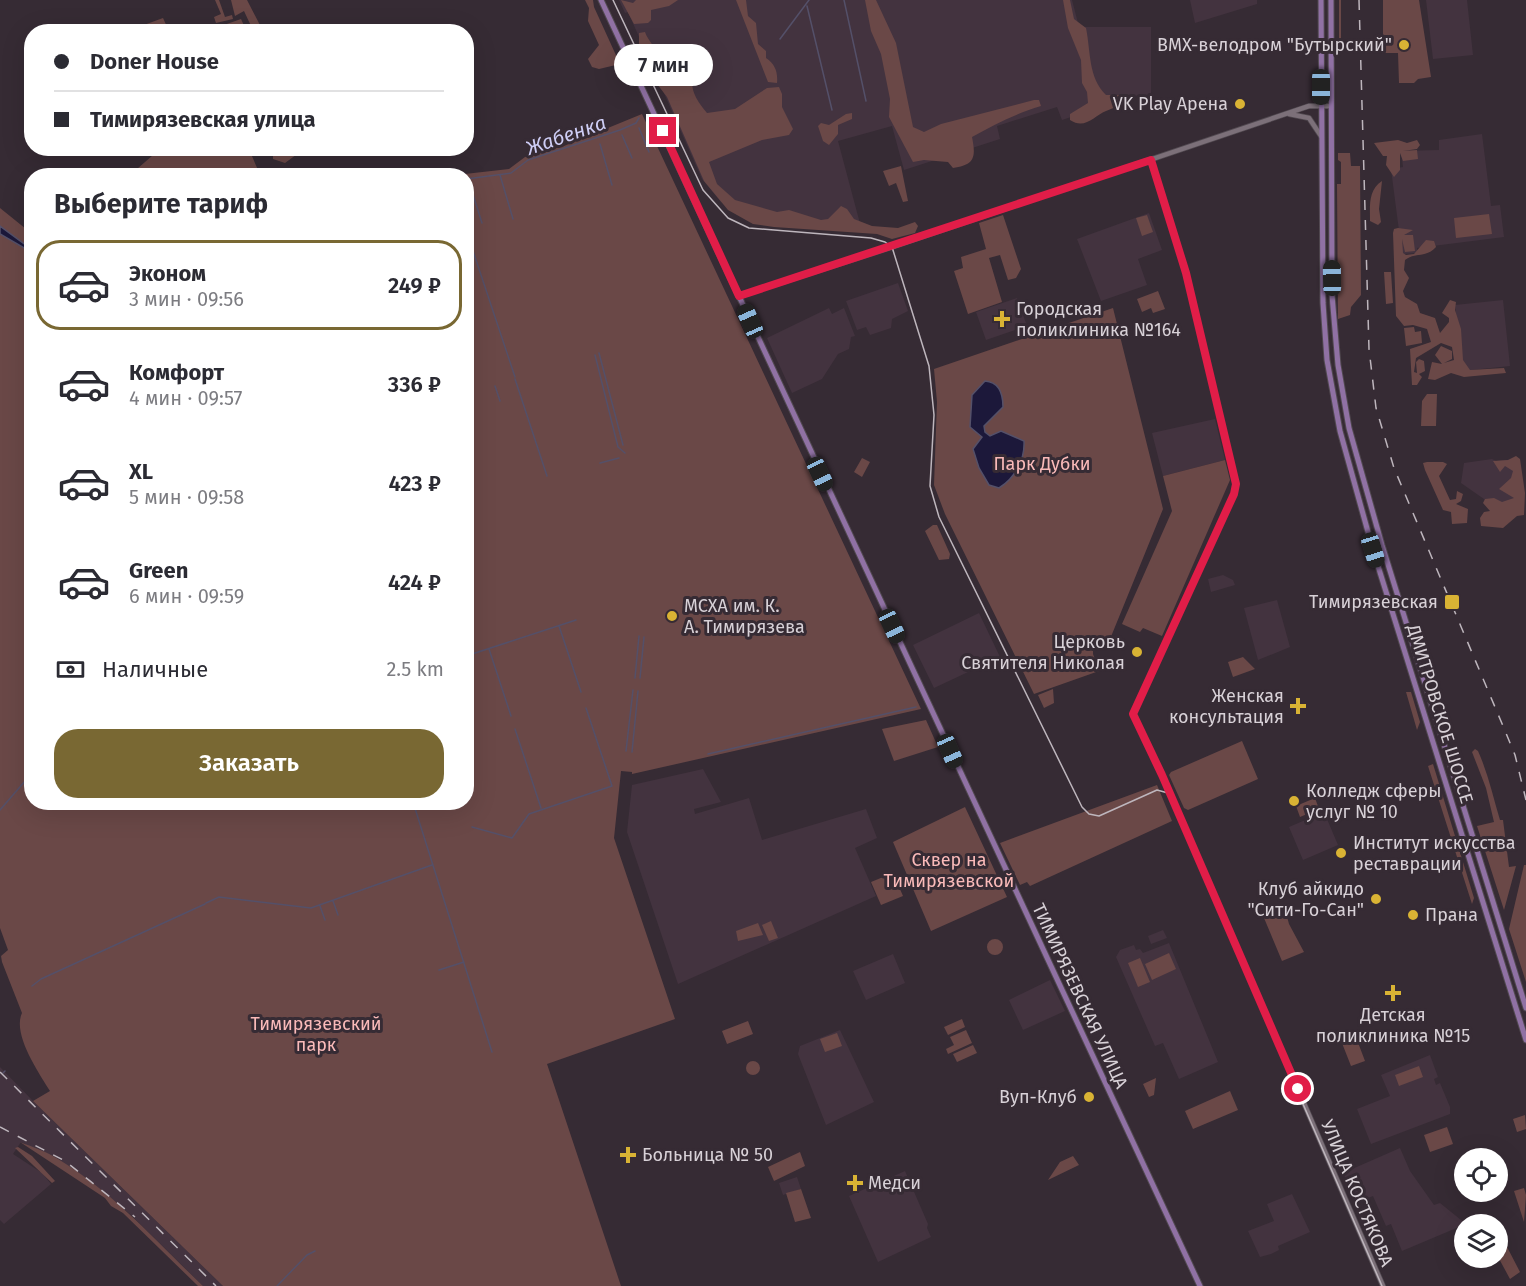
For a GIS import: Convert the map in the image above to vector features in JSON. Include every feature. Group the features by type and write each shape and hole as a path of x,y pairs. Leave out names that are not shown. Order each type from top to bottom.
{"main road":[{"name":"ТИМИРЯЗЕВСКАЯ УЛИЦА","path":"601,0 1200,1286"},
{"name":"ДМИТРОВСКОЕ ШОССЕ","path":"1321,0 1323,312 1327,360 1340,431 1373,550 1526,1040"},
{"name":"ДМИТРОВСКОЕ ШОССЕ","path":"1331,0 1333,320 1349,428 1382,545 1526,1008"}],"street":[{"path":"739,296 1287,113 1309,106 1331,106"},
{"path":"1287,113 1309,118 1321,136"},
{"name":"УЛИЦА КОСТЯКОВА","path":"1151,160 1186,273 1236,484 1234,494 1133,714 1162,775 1383,1286"}],"shaded area":[{"path":"619,0 1072,0 1079,27 1151,27 1151,96 1095,95 1098,108 1062,120 1057,107 997,126 1000,139 904,170 892,126 838,141 862,231 736,214 721,202 702,179 628,12 625,13"},
{"path":"1190,0 1257,0 1257,4 1195,23"},
{"path":"1426,0 1467,0 1473,55 1433,59"},
{"path":"1482,134 1491,206 1500,205 1504,237 1417,248 1417,253 1402,254 1391,169 1403,167 1401,151 1439,150 1439,140"},
{"path":"1149,213 1162,250 1138,259 1147,285 1101,301 1077,239"},
{"path":"0,226 24,244 24,248 0,234"},
{"path":"898,283 908,311 892,319 891,328 870,335 866,327 857,330 846,301"},
{"name":"Городская поликлиника №164","path":"1017,298 1027,326 986,340 976,312"},
{"path":"1503,300 1510,366 1462,371 1455,305"},
{"path":"829,308 832,314 844,308 855,336 851,337 849,349 838,354 822,379 792,393 767,338"},
{"path":"985,381 994,384 1000,390 1003,407 984,426 985,432 990,436 1001,431 1024,441 1023,455 1018,468 999,488 989,485 979,468 973,449 982,437 970,427 972,395"},
{"path":"1215,419 1225,460 1163,476 1152,433"},
{"path":"1492,459 1496,461 1517,459 1522,504 1494,506 1461,483 1464,463"},
{"path":"1223,575 1233,580 1235,585 1211,592 1208,579"},
{"path":"1277,600 1290,647 1258,660 1244,608"},
{"path":"979,613 1000,657 934,688 913,645"},
{"path":"703,769 721,802 694,809 695,814 749,798 762,840 866,809 877,838 855,848 876,896 678,984 627,832 632,785"},
{"path":"1324,812 1338,845 1303,860 1289,827"},
{"path":"1163,930 1167,938 1151,944 1148,936"},
{"path":"1169,943 1218,1062 1179,1079 1163,1043 1155,1046 1116,957 1120,950 1134,945 1136,950 1140,949 1143,953"},
{"path":"893,954 905,983 866,1000 853,971"},
{"path":"1050,980 1065,1011 1023,1030 1009,1000"},
{"path":"840,1030 874,1102 826,1125 798,1054 800,1046"},
{"path":"1430,1055 1438,1077 1434,1079 1436,1085 1440,1083 1450,1107 1450,1114 1371,1144 1357,1109 1390,1096 1381,1075"},
{"path":"0,1067 223,1286 203,1286 131,1215 83,1176 21,1142 13,1154 42,1173 51,1184 4,1224 0,1220"},
{"path":"1400,1148 1410,1171 1434,1205 1440,1203 1454,1214 1454,1229 1402,1251 1391,1224 1386,1226 1373,1196 1356,1203 1343,1173"},
{"path":"905,1171 928,1224 927,1228 931,1237 878,1262 849,1196"},
{"path":"797,1177 801,1189 783,1195 779,1183"},
{"path":"1292,1194 1310,1232 1278,1246 1279,1250 1271,1254 1260,1257 1248,1231 1274,1221 1267,1204"}],"green space":[{"path":"215,0 219,0 225,17 232,15 233,19 216,23 214,17 221,14"},
{"path":"231,0 247,0 259,24 250,24 244,11 235,16"},
{"path":"585,0 593,0 620,64 599,69 592,67 588,59 599,45 588,21 589,8"},
{"path":"621,0 633,3 636,0 678,0 669,6 651,10 651,20 648,23 634,24"},
{"path":"736,0 746,0 748,16 756,23 758,44 766,51 766,58 775,69 777,83 768,82"},
{"path":"865,0 876,0 896,43 913,127 924,132 941,124 1034,100 1039,100 1041,106 1022,112 972,137 974,155 966,165 953,168 948,162 924,160 913,162 889,117 890,99 881,54 871,31"},
{"path":"1063,0 1070,0 1074,19 1086,28 1091,64 1100,88 1106,95 1123,95 1128,100 1080,124 1070,120 1070,114 1088,103 1087,92 1082,83 1081,60 1068,28"},
{"path":"1339,0 1341,0 1341,51 1339,51"},
{"name":"BMX-велодром \"Бутырский\"","path":"1383,0 1419,0 1431,77 1418,79 1414,83 1399,83 1398,53 1383,53"},
{"path":"163,18 166,24 147,24"},
{"path":"241,19 243,24 227,24"},
{"path":"645,32 657,51 670,83 676,76 692,78 694,93 707,113 735,109 767,88 779,87 782,94 782,107 793,129 789,135 762,140 709,162 717,184 735,200 777,212 789,210 821,220 828,219 841,206 847,209 854,219 872,226 898,228 915,222 918,226 915,233 892,239 877,234 774,227 753,224 728,210 704,181 667,97 654,80 643,57 639,48 639,33"},
{"path":"852,113 852,119 838,125 838,134 829,145 823,141 818,126 821,123 829,125 846,114"},
{"name":"Тимирязевский парк","path":"642,114 921,709 632,774 632,772 621,771 614,838 675,1019 547,1064 621,1286 223,1286 33,1101 50,1091 28,1053 21,1032 22,1013 2,962 1,956 8,950 0,928 0,208 24,227 24,810 474,810 474,173 509,169 525,157 564,146"},
{"path":"1398,140 1407,143 1417,140 1420,145 1417,149 1403,151 1417,150 1418,159 1403,161 1400,153 1400,170 1394,177 1386,165 1387,156 1383,156 1374,143"},
{"path":"1338,153 1350,153 1351,166 1360,166 1361,295 1351,307 1350,315 1338,319 1337,184 1341,184 1341,162 1338,160"},
{"path":"152,156 252,156 257,168 138,168"},
{"path":"273,156 294,156 285,163 273,159"},
{"path":"901,166 908,201 903,202 896,183 889,186 883,171"},
{"path":"1382,181 1379,209 1381,222 1378,225 1370,221 1370,204 1374,189"},
{"path":"1489,214 1492,234 1456,238 1454,218"},
{"path":"1003,215 1021,269 1016,278 1008,280 1000,255 989,258 1002,302 968,314 954,271 963,268 961,257 986,249 979,223"},
{"path":"1147,215 1153,232 1142,236 1136,218"},
{"path":"1394,229 1413,230 1404,235 1413,235 1415,251 1405,252 1402,239 1403,253 1406,255 1414,254 1426,240 1434,241 1436,247 1429,253 1405,260 1404,270 1409,278 1403,291 1405,297 1417,304 1420,313 1435,318 1440,333 1449,322 1449,318 1442,313 1450,300 1456,302 1455,310 1461,329 1463,360 1470,370 1504,368 1506,373 1464,377 1451,373 1435,380 1428,379 1432,362 1442,364 1435,355 1441,346 1452,351 1452,359 1444,363 1454,360 1452,347 1441,343 1416,358 1414,372 1417,373 1416,362 1419,359 1424,361 1425,371 1419,374 1422,377 1417,385 1412,385 1410,349 1431,342 1427,329 1413,325 1404,326 1396,316 1393,233"},
{"path":"1384,272 1391,272 1393,303 1386,304"},
{"path":"1158,291 1165,309 1153,313 1151,308 1142,312 1137,299"},
{"name":"Парк Дубки","path":"1113,308 1163,509 1108,644 1100,643 1093,648 1099,671 1034,694 945,514 934,485 937,402 934,369"},
{"path":"1414,327 1415,332 1421,331 1422,343 1406,346 1404,328"},
{"path":"1427,394 1437,394 1436,426 1421,426 1422,401"},
{"path":"1516,456 1520,459 1525,493 1524,515 1517,516 1503,528 1481,526 1480,518 1484,512 1490,511 1483,503 1485,499 1494,498 1502,502 1514,498 1499,489 1511,478 1513,471 1505,466 1500,472 1493,461 1508,460"},
{"path":"862,458 870,462 862,477 854,472"},
{"path":"1225,460 1230,480 1162,636 1143,628 1140,632 1122,624 1172,511 1163,476"},
{"path":"1423,463 1447,464 1439,476 1450,500 1456,499 1457,491 1463,494 1461,501 1456,504 1468,509 1467,523 1452,524 1451,512 1443,510 1425,470"},
{"path":"937,525 950,554 949,559 939,560 925,531"},
{"path":"1243,657 1255,669 1233,677 1228,662"},
{"path":"1053,689 1054,703 1044,708 1038,695"},
{"path":"1406,692 1411,692 1420,722 1417,730"},
{"path":"926,720 938,747 894,761 882,729"},
{"path":"1242,741 1258,779 1188,810 1184,808 1169,775 1171,772"},
{"path":"1475,749 1485,768 1500,820 1503,820 1509,867 1516,866 1504,910 1477,826 1494,822 1486,788 1472,752"},
{"path":"1433,764 1474,898 1472,904 1428,766"},
{"path":"1157,785 1172,821 1030,886 1027,882 1020,885 1000,843"},
{"path":"1315,798 1319,809 1300,817 1296,806"},
{"name":"Сквер на Тимирязевской","path":"965,807 1007,897 931,931 893,842"},
{"path":"1524,865 1526,865 1526,982 1509,929"},
{"path":"893,873 903,896 881,905 871,882"},
{"path":"1285,909 1289,924 1304,952 1282,961 1264,918"},
{"path":"771,921 778,938 769,941 762,925"},
{"path":"758,923 763,935 738,941 736,931"},
{"path":"995,939 1003,947 995,955 987,947"},
{"path":"1169,953 1176,969 1152,980 1145,964"},
{"path":"1140,958 1150,982 1138,987 1128,963"},
{"path":"962,1019 965,1027 948,1035 944,1027"},
{"path":"748,1021 753,1034 727,1044 722,1031"},
{"path":"966,1030 972,1043 948,1054 946,1049 954,1045 950,1037"},
{"path":"1354,1032 1365,1061 1351,1066 1340,1038"},
{"path":"837,1033 842,1046 825,1052 820,1039"},
{"path":"973,1045 977,1053 957,1062 953,1054"},
{"path":"753,1061 758,1063 760,1068 758,1073 753,1075 748,1073 746,1068 748,1063"},
{"path":"1419,1066 1423,1077 1399,1086 1395,1075"},
{"path":"1156,1078 1154,1095 1149,1097 1143,1084"},
{"path":"1230,1091 1238,1110 1193,1129 1185,1111"},
{"path":"1525,1115 1526,1129 1517,1132 1513,1119"},
{"path":"1447,1127 1453,1144 1430,1152 1424,1135"},
{"path":"20,1142 54,1156 78,1172 134,1218 203,1286 198,1286 105,1198"},
{"path":"18,1147 32,1156 55,1181 52,1183 15,1148"},
{"path":"800,1152 805,1166 774,1181 768,1167"},
{"path":"1073,1156 1079,1165 1048,1180 1060,1162"},
{"path":"1524,1188 1526,1195 1524,1222 1514,1191"},
{"path":"801,1189 811,1218 795,1222 786,1193"},
{"path":"1508,1249 1520,1272 1510,1279 1504,1268 1508,1268"}],"waterway":[{"path":"780,39 809,0"},
{"path":"844,0 866,101"},
{"path":"807,6 832,110"},
{"name":"Жабенка","path":"474,178 511,173 528,160 620,130 636,123 639,118"},
{"path":"639,128 649,152"},
{"path":"622,135 632,158"},
{"path":"600,144 612,185"},
{"path":"500,175 513,219"},
{"path":"474,198 482,223"},
{"path":"474,254 515,377"},
{"path":"599,353 623,445"},
{"path":"595,355 618,447 625,453"},
{"path":"515,379 547,476"},
{"path":"495,386 500,401"},
{"path":"600,463 619,458"},
{"path":"474,653 576,620"},
{"path":"559,626 581,692"},
{"path":"635,678 639,636"},
{"path":"640,678 644,637"},
{"path":"489,649 511,716"},
{"path":"626,751 633,690"},
{"path":"632,752 638,691"},
{"path":"708,754 916,707"},
{"path":"472,827 512,838 529,814 612,786 586,708"},
{"path":"515,729 541,808"},
{"path":"0,810 24,782"},
{"path":"416,810 492,1052"},
{"path":"206,903 219,897 311,908 432,865"},
{"path":"333,901 338,915"},
{"path":"32,986 41,979 205,904"},
{"path":"320,906 325,920"},
{"path":"439,970 464,962"},
{"path":"277,1286 307,1255 315,1251"}],"tram line":[{"path":"613,0 703,190 728,218 749,228 871,238 885,242 892,247 929,366 934,415 930,486 939,517 1082,807 1089,814 1099,816 1157,790 1168,793 1382,1286"}],"railway":[{"path":"1359,0 1369,349 1376,408 1394,468 1515,755 1526,800"},
{"path":"0,1072 216,1286"},
{"path":"0,1127 65,1161 135,1217"}],"place":[{"name":"BMX-велодром \"Бутырский\"","path":"1404,45"},
{"name":"VK Play Арена","path":"1240,104"},
{"name":"Городская поликлиника №164","path":"1002,319"},
{"name":"Тимирязевская","path":"1452,602"},
{"name":"МСХА им. К. А. Тимирязева","path":"672,616"},
{"name":"Церковь Святителя Николая","path":"1137,652"},
{"name":"Женская консультация","path":"1298,706"},
{"name":"Колледж сферы услуг № 10","path":"1294,801"},
{"name":"Институт искусства реставрации","path":"1341,853"},
{"name":"Клуб айкидо \"Сити-Го-Сан\"","path":"1376,899"},
{"name":"Прана","path":"1413,915"},
{"name":"Детская поликлиника №15","path":"1393,993"},
{"name":"Вуп-Клуб","path":"1089,1097"},
{"name":"Больница № 50","path":"628,1155"},
{"name":"Медси","path":"855,1183"}],"route":[{"path":"663,131 739,296 894,247 1151,160 1186,273 1236,484 1234,494 1133,714 1162,775 1298,1089"}]}
